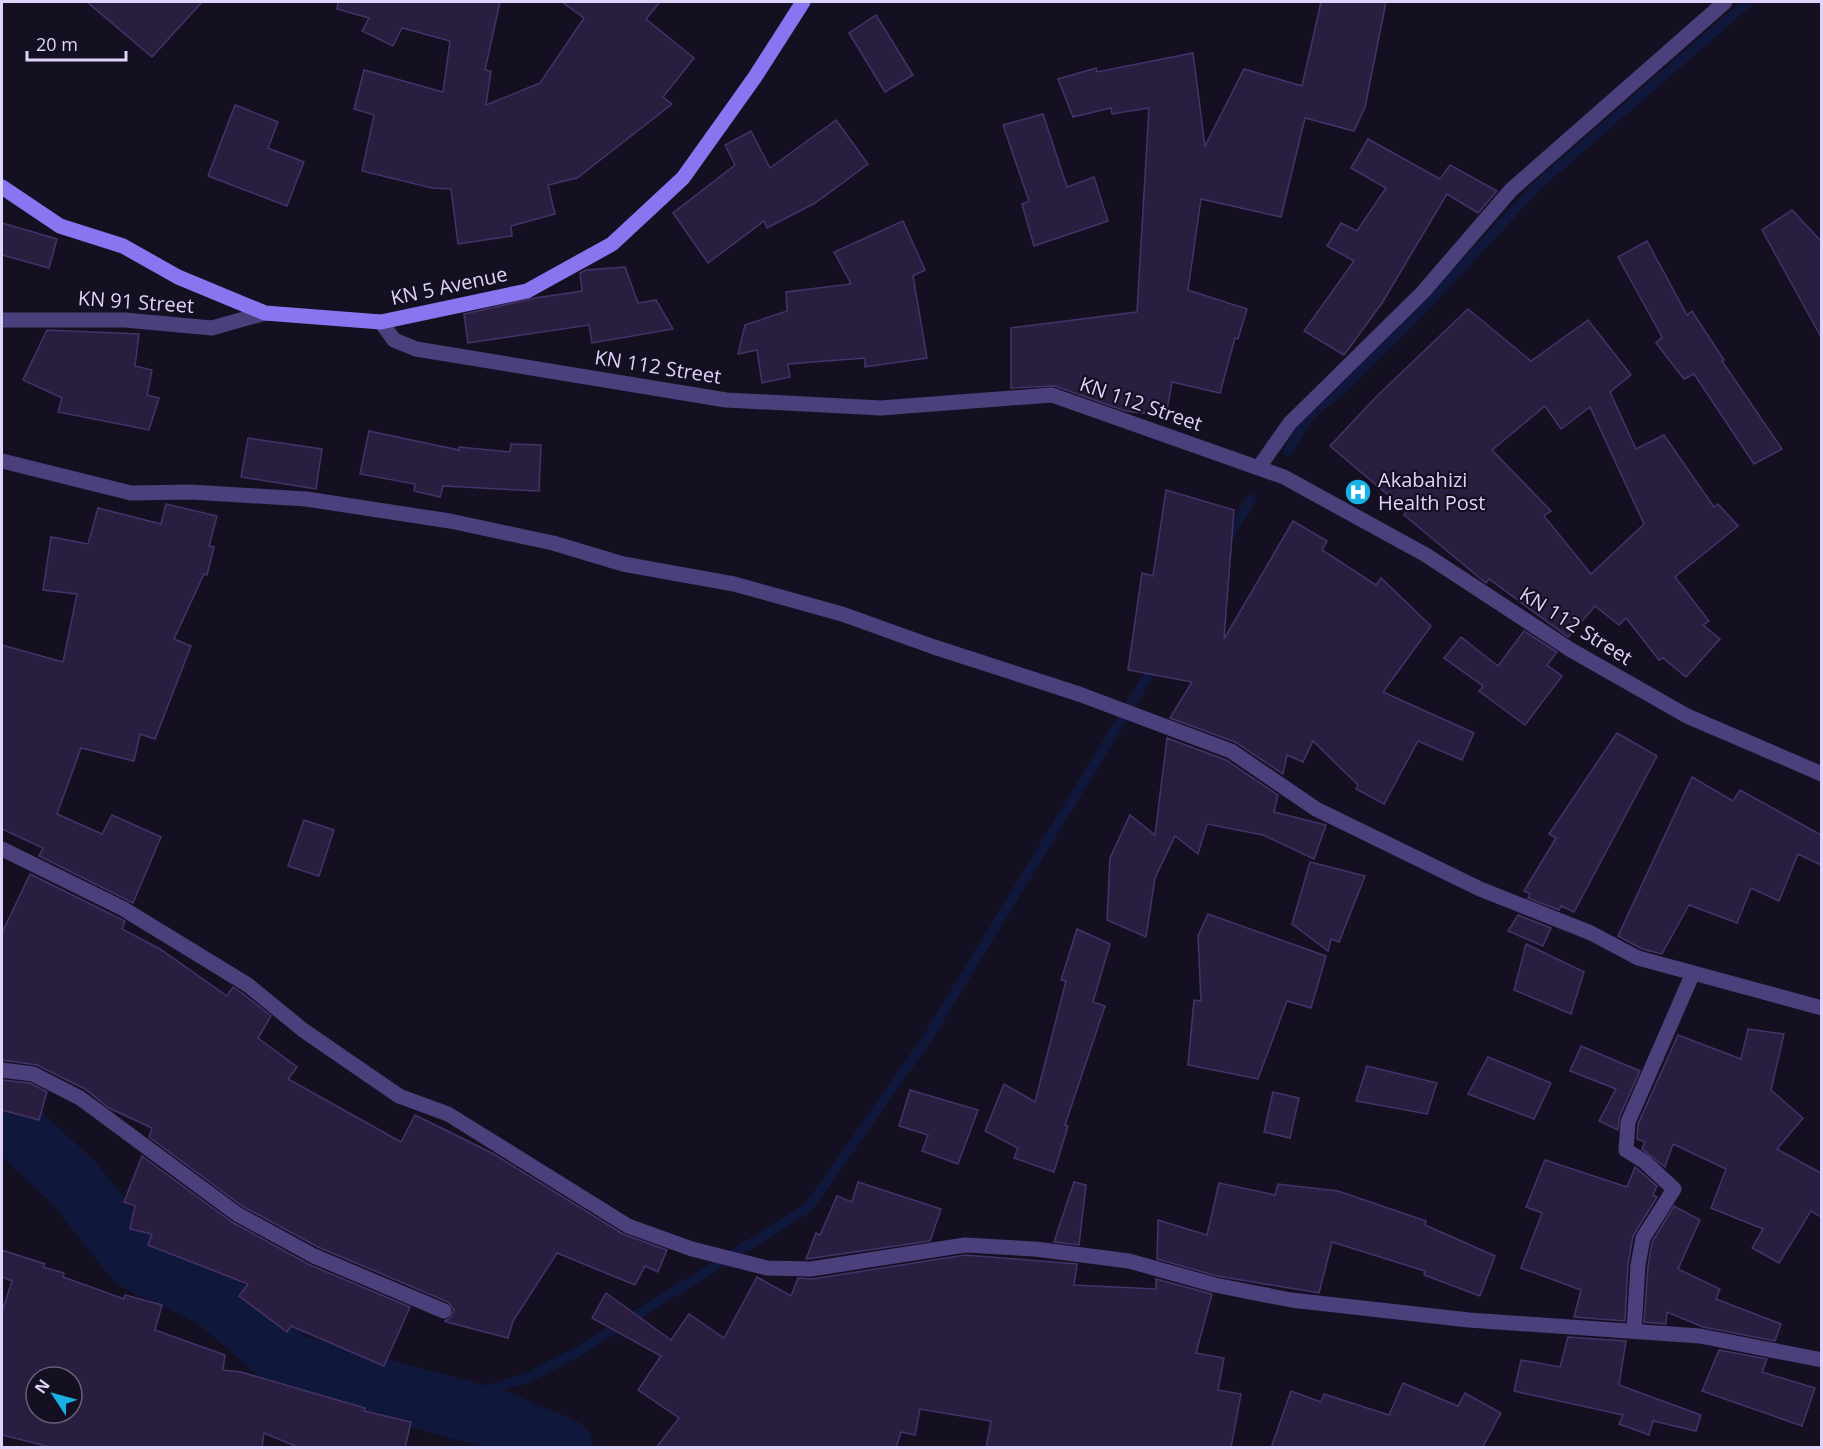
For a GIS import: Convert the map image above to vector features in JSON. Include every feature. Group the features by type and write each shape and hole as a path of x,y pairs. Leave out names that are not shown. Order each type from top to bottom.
{"main road":[{"name":"KN 5 Avenue","path":"2,187 60,226 123,246 178,277 265,313 381,322 527,291 612,244 683,178 755,77 803,2"}],"street":[{"path":"1259,468 1290,423 1423,292 1511,190 1725,2"},
{"name":"KN 91 Street","path":"2,320 125,320 212,328 265,313"},
{"name":"KN 112 Street","path":"381,322 394,340 416,349 726,400 881,408 1052,395 1284,477 1426,555 1571,650 1687,716 1821,774"},
{"path":"2,461 131,493 191,492 306,499 450,521 553,543 623,564 734,584 842,614 934,647 1079,694 1231,751 1316,809 1480,889 1591,933 1638,958 1821,1008"},
{"path":"2,849 122,908 248,984 303,1030 399,1096 448,1114 628,1226 692,1249 767,1268 811,1269 965,1245 1035,1249 1129,1261 1215,1285 1291,1300 1474,1321 1700,1336 1821,1360"},
{"path":"1634,1330 1638,1265 1643,1238 1674,1189 1645,1162 1626,1150 1628,1122 1693,973"},
{"path":"2,1070 33,1074 80,1098 237,1214 314,1256 444,1311"}],"building":[{"path":"87,2 202,2 152,57"},
{"path":"338,2 500,2 485,70 491,71 486,105 540,83 584,18 562,2 660,2 646,19 694,58 663,97 672,104 577,178 548,185 555,214 511,226 512,236 458,244 451,189 432,188 362,171 374,115 354,109 364,70 443,92 450,41 402,28 393,46 362,31 369,18 337,9"},
{"path":"1321,2 1386,2 1365,107 1354,131 1305,118 1281,217 1201,199 1188,290 1247,309 1238,339 1235,338 1220,393 1172,382 1166,416 1125,411 1055,386 1011,388 1011,328 1137,312 1149,108 1112,114 1111,108 1073,117 1058,79 1096,68 1097,72 1193,53 1205,146 1244,69 1302,86"},
{"path":"876,15 913,75 885,92 849,33"},
{"path":"235,105 278,122 268,148 304,162 287,206 208,176"},
{"path":"1043,114 1067,187 1094,177 1108,221 1034,246 1022,204 1029,201 1003,125"},
{"path":"836,120 868,164 815,203 767,228 764,221 708,263 673,213 735,165 725,145 751,131 770,168"},
{"path":"1368,139 1440,179 1450,165 1497,191 1478,213 1447,194 1382,303 1344,355 1304,331 1354,261 1327,246 1341,223 1357,231 1386,188 1351,168"},
{"path":"1792,210 1821,241 1821,337 1762,230"},
{"path":"903,221 925,270 913,276 927,358 865,367 865,358 788,364 790,377 762,383 757,350 738,354 745,325 787,311 786,292 851,284 834,252"},
{"path":"2,223 57,239 49,268 2,255"},
{"path":"1647,241 1687,315 1692,311 1724,360 1722,361 1782,449 1754,464 1694,374 1684,379 1656,343 1662,337 1618,257"},
{"path":"625,267 638,303 656,300 673,329 592,343 589,325 468,343 464,314 535,298 582,291 580,273 586,270"},
{"path":"1468,309 1531,361 1588,320 1631,375 1610,392 1636,449 1664,435 1714,507 1718,504 1738,526 1675,577 1709,621 1703,625 1720,639 1686,677 1663,658 1659,660 1626,618 1619,625 1595,606 1568,637 1489,579 1486,583 1404,515 1407,511 1330,446 1376,397","holes":["1545,406 1561,429 1590,407 1644,524 1591,574 1544,516 1551,511 1492,450"]},
{"path":"47,330 139,334 135,366 152,370 147,395 159,398 149,430 58,412 62,398 23,380"},
{"path":"369,431 459,450 459,447 510,452 511,444 541,445 539,491 443,486 440,497 414,491 415,484 360,474"},
{"path":"248,438 322,449 316,489 241,477"},
{"path":"1166,490 1234,510 1224,639 1293,521 1327,541 1322,550 1376,585 1381,578 1431,626 1383,692 1474,733 1462,760 1418,741 1384,804 1356,789 1358,785 1313,741 1303,762 1287,755 1283,774 1235,742 1170,718 1192,682 1128,670 1142,573 1153,576"},
{"path":"166,504 217,516 209,546 214,547 207,575 204,574 174,639 191,646 155,739 140,734 134,761 81,748 57,814 102,834 112,815 161,837 133,903 39,856 43,848 2,829 2,645 63,662 77,594 43,590 51,537 88,544 98,508 161,524"},
{"path":"1524,631 1557,652 1547,665 1562,676 1525,725 1479,691 1483,686 1444,658 1461,637 1498,666"},
{"path":"1617,733 1657,756 1574,912 1561,906 1559,910 1528,898 1530,894 1524,891 1556,838 1549,834"},
{"path":"1167,738 1226,760 1278,795 1274,812 1326,825 1314,859 1263,835 1207,824 1198,854 1175,836 1155,878 1146,937 1107,920 1110,858 1130,815 1155,835"},
{"path":"1692,777 1733,801 1740,790 1821,835 1821,865 1798,854 1779,901 1751,888 1737,923 1689,905 1662,954 1642,949 1618,936"},
{"path":"304,820 334,830 319,876 288,866"},
{"path":"1310,862 1365,876 1339,942 1331,939 1328,951 1292,924"},
{"path":"30,874 125,921 122,929 160,949 227,996 233,987 271,1016 258,1038 297,1067 288,1079 401,1142 415,1115 492,1153 623,1234 667,1250 658,1272 645,1266 635,1285 557,1253 513,1321 508,1338 447,1322 445,1321 450,1318 454,1310 448,1302 318,1247 242,1206 149,1137 152,1128 109,1108 85,1089 37,1065 2,1060 2,933"},
{"path":"1208,914 1326,956 1311,1008 1287,1001 1258,1079 1188,1065 1194,1000 1201,1001 1198,936"},
{"path":"1518,915 1551,928 1543,946 1508,931"},
{"path":"1077,929 1110,944 1093,1002 1105,1006 1065,1125 1068,1126 1054,1172 1014,1158 1018,1148 985,1131 1004,1084 1035,1102 1066,981 1061,980"},
{"path":"1526,944 1584,972 1571,1014 1514,990"},
{"path":"1748,1029 1784,1034 1771,1090 1803,1118 1777,1149 1821,1173 1821,1217 1811,1211 1779,1263 1752,1248 1763,1229 1711,1208 1726,1169 1673,1144 1665,1167 1642,1149 1645,1142 1637,1139 1638,1124 1678,1035 1741,1059"},
{"path":"1581,1046 1640,1071 1619,1118 1618,1130 1599,1121 1616,1089 1570,1071"},
{"path":"1488,1057 1551,1083 1534,1119 1468,1094"},
{"path":"1367,1066 1437,1083 1427,1114 1356,1101"},
{"path":"2,1080 30,1083 47,1092 39,1120 2,1110"},
{"path":"910,1090 978,1110 958,1164 922,1151 928,1135 899,1126"},
{"path":"1273,1092 1299,1098 1290,1138 1264,1132"},
{"path":"142,1156 232,1222 310,1265 410,1307 384,1366 291,1326 287,1332 239,1296 248,1284 148,1245 152,1234 130,1229 135,1206 124,1202"},
{"path":"1545,1160 1627,1187 1635,1167 1657,1186 1653,1195 1657,1197 1633,1236 1628,1264 1625,1321 1574,1317 1581,1290 1521,1268 1542,1213 1526,1207"},
{"path":"858,1182 941,1209 930,1241 806,1259 816,1233 820,1235 837,1196 852,1202"},
{"path":"1074,1182 1086,1185 1079,1245 1054,1242"},
{"path":"1219,1183 1275,1195 1278,1184 1338,1191 1426,1221 1425,1225 1495,1256 1480,1296 1424,1275 1425,1271 1332,1242 1319,1293 1217,1276 1157,1259 1158,1220 1207,1235"},
{"path":"1674,1206 1700,1220 1678,1269 1720,1289 1716,1299 1781,1324 1775,1341 1703,1327 1667,1312 1666,1324 1644,1322 1652,1242"},
{"path":"2,1250 45,1264 43,1267 64,1273 63,1277 124,1299 125,1295 162,1305 155,1330 225,1355 223,1370 241,1372 365,1408 364,1411 411,1422 405,1448 300,1448 264,1433 262,1448 54,1448 2,1435 2,1312 12,1281 2,1277"},
{"path":"965,1255 1077,1264 1074,1285 1156,1289 1156,1279 1212,1294 1196,1353 1224,1358 1218,1390 1241,1394 1231,1448 986,1448 991,1421 920,1409 915,1435 901,1432 896,1448 656,1448 679,1418 638,1390 661,1356 592,1318 606,1293 671,1340 689,1314 724,1338 757,1277 791,1296 798,1278 812,1279"},
{"path":"1568,1337 1626,1341 1619,1385 1701,1415 1696,1431 1653,1421 1649,1435 1619,1424 1623,1415 1514,1391 1521,1360 1560,1367"},
{"path":"1719,1350 1767,1359 1762,1372 1815,1388 1802,1426 1702,1391"},
{"path":"1403,1383 1458,1406 1465,1393 1501,1413 1482,1448 1271,1448 1291,1391 1321,1402 1324,1394 1389,1415"}],"waterway":[{"path":"1288,451 1308,417 1342,389 1411,321 1540,183 1748,2"},
{"path":"1225,543 1251,499"},
{"path":"441,1405 529,1377 576,1353 808,1208 928,1037 1156,663"},
{"path":"2,1124 14,1127 76,1185 136,1261 213,1297 291,1364 498,1420 563,1448"}],"place":[{"name":"Akabahizi Health Post","path":"1358,492"}]}
